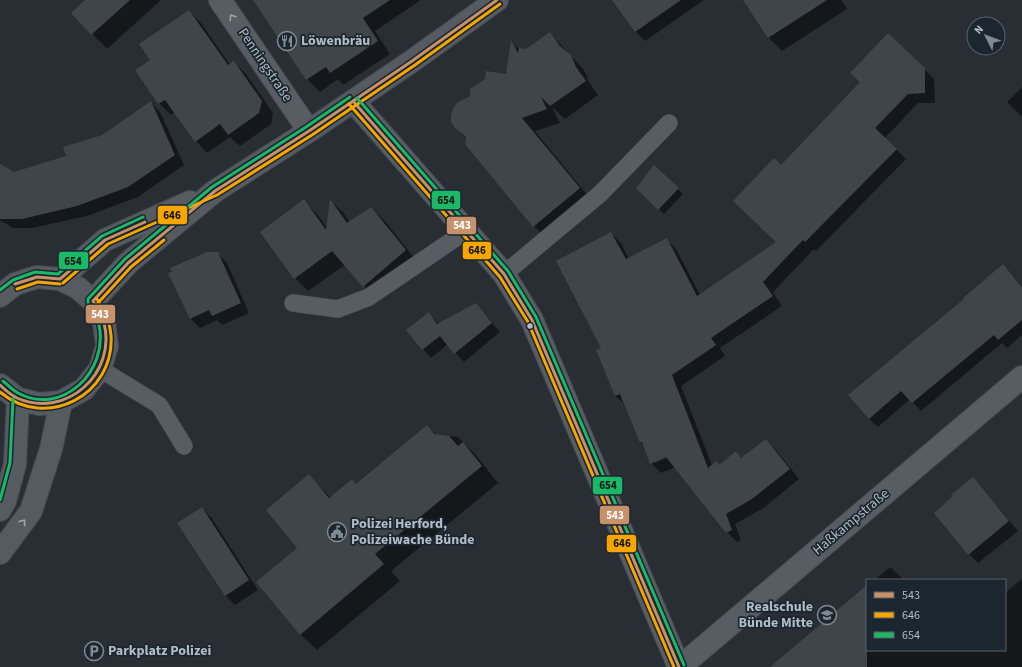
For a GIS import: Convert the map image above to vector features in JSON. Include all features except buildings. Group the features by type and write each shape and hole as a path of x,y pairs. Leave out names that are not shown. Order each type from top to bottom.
{"main road":[{"path":"93,301 128,263 215,191 309,131 498,0"},
{"path":"60,279 105,240 215,191"},
{"path":"0,385 18,399 39,404 61,402 84,389 100,369 107,346 104,322 93,301 78,288 60,279 37,277 5,286"},
{"path":"0,510 5,500 15,464 18,399"},
{"path":"0,553 32,511 51,449 61,402"}],"street":[{"name":"Penningstraße","path":"220,0 309,131"},
{"path":"353,101 504,274 532,320 680,667"},
{"name":"Haßkampstraße","path":"680,667 1022,377"}],"lane":[{"path":"504,274 600,194 669,123"},
{"path":"293,303 338,309 369,297 466,231"},
{"path":"100,369 159,405 184,446"}],"transit line":[{"name":"543","path":"0,385 17,398 35,403 53,403 69,397 84,388 95,375 103,359 106,341 104,323 93,301 128,263 215,191 309,131 412,61 497,0"},
{"name":"646","path":"63,283 108,244 217,195 312,135 415,65 500,4"},
{"name":"654","path":"3,381 16,392 35,399 51,399 66,394 79,385 89,373 97,358 100,342 99,325 96,316 88,303 88,299 125,259 212,187 350,97"},
{"name":"654","path":"357,98 508,271 536,317 684,665"},
{"name":"543","path":"353,101 504,274 532,320 679,667"},
{"name":"646","path":"349,104 500,277 528,322 674,667"},
{"name":"654","path":"0,290 13,280 35,272 58,274 102,236 143,217"},
{"name":"543","path":"60,279 105,240 145,222"},
{"name":"646","path":"97,304 131,267 164,240"},
{"name":"543","path":"15,284 37,277 60,279"},
{"name":"646","path":"17,289 38,282 60,284"},
{"name":"646","path":"0,392 18,403 37,408 56,407 74,401 90,390 102,375 109,356 111,335 106,316 97,299"},
{"name":"654","path":"0,500 10,463 13,399"}],"place":[{"name":"Löwenbräu","path":"287,41"},
{"name":"Polizei Herford, Polizeiwache Bünde","path":"337,532"},
{"name":"Realschule Bünde Mitte","path":"827,615"},
{"name":"Parkplatz Polizei","path":"94,651"}]}
